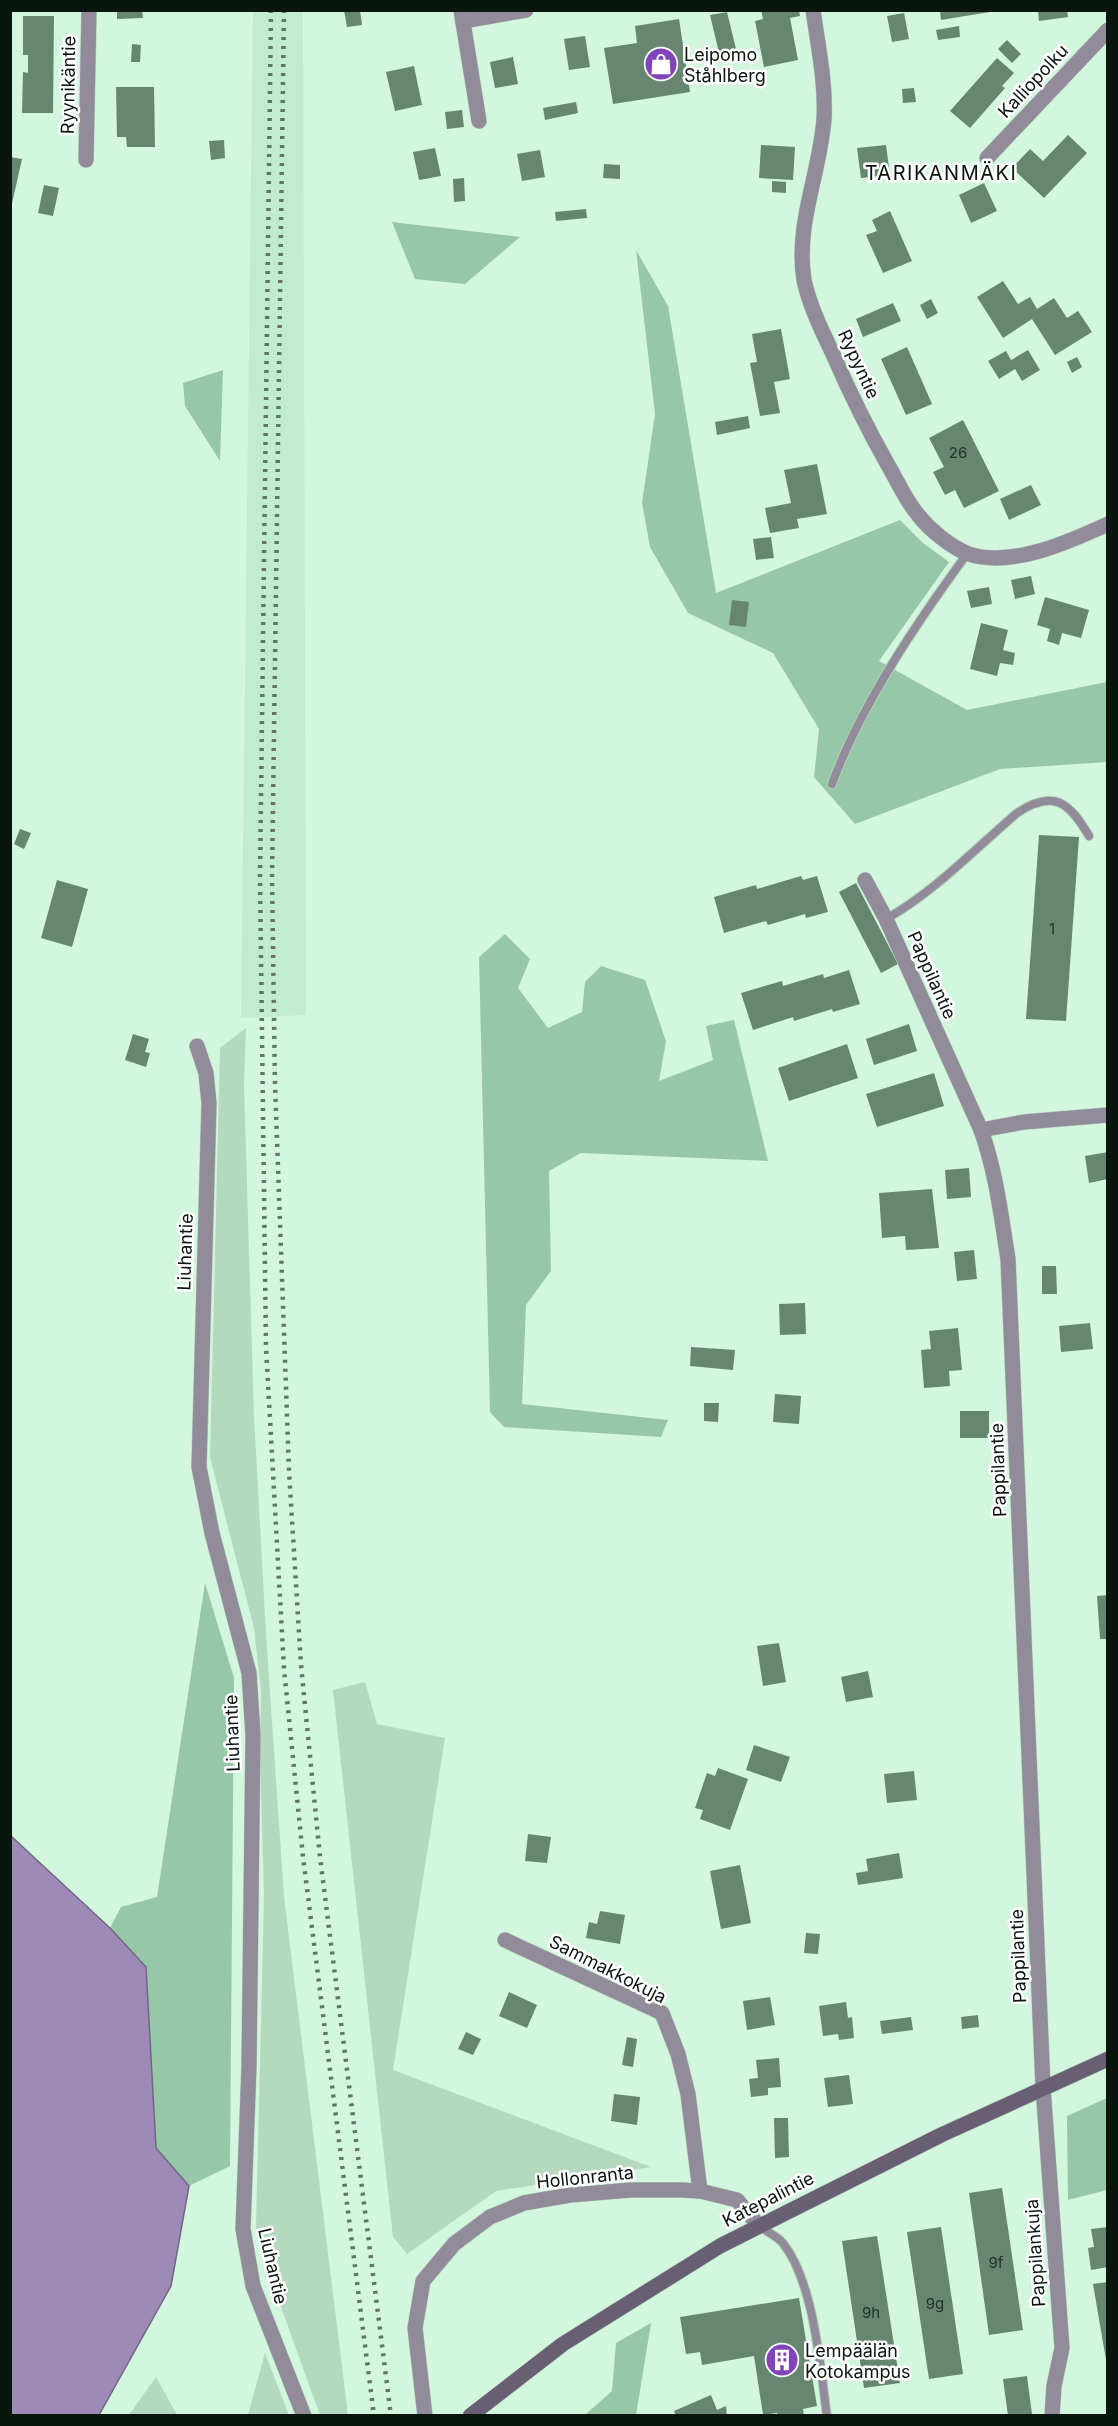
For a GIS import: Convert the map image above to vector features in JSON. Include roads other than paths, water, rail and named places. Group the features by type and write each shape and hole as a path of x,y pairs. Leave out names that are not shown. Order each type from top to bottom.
{"street":[{"name":"Ryynikäntie","path":"86,160 89,10"},
{"path":"479,121 462,16 526,10"},
{"name":"Rypyntie","path":"813,10 822,71 824,119 802,235 804,280 819,324 863,421 909,502 919,517 933,530 967,554 991,559 1018,557 1080,537 1107,524"},
{"name":"Kalliopolku","path":"987,159 1107,30"},
{"name":"Pappilantie","path":"865,880 886,919 981,1130 991,1157 1008,1259 1043,2087"},
{"name":"Liuhantie","path":"197,1046 206,1073 208,1103 199,1467 212,1533 249,1673 253,1735 249,2066 243,2229 254,2286 304,2415"},
{"path":"981,1130 1024,1122 1107,1115"},
{"name":"Sammakkokuja","path":"505,1940 662,2013 678,2054 688,2094 700,2191"},
{"name":"Katepalintie","path":"474,2412 563,2344 720,2246 941,2135 1107,2059"},
{"name":"Pappilankuja","path":"1043,2087 1062,2348 1054,2386 1052,2415"},
{"name":"Hollonranta","path":"425,2415 415,2328 423,2281 454,2244 490,2217 524,2203 570,2195 631,2190 700,2191 737,2200 759,2226"}],"lane":[{"path":"831,784 842,756 875,693 967,554"},
{"path":"886,919 935,887 1017,813 1030,805 1055,800 1065,804 1077,814 1089,836"},
{"path":"759,2226 781,2241 799,2270 817,2340 827,2415"}],"railway":[{"path":"271,10 260,877 266,1347 284,1669 303,1857 374,2416"},
{"path":"284,10 272,877 275,1084 289,1471 301,1665 320,1857 391,2416"}],"place":[{"name":"Leipomo Ståhlberg","path":"661,64"},
{"name":"Lempäälän Kotokampus","path":"782,2360"}],"district":[{"name":"TARIKANMÄKI","path":"941,173"}]}
